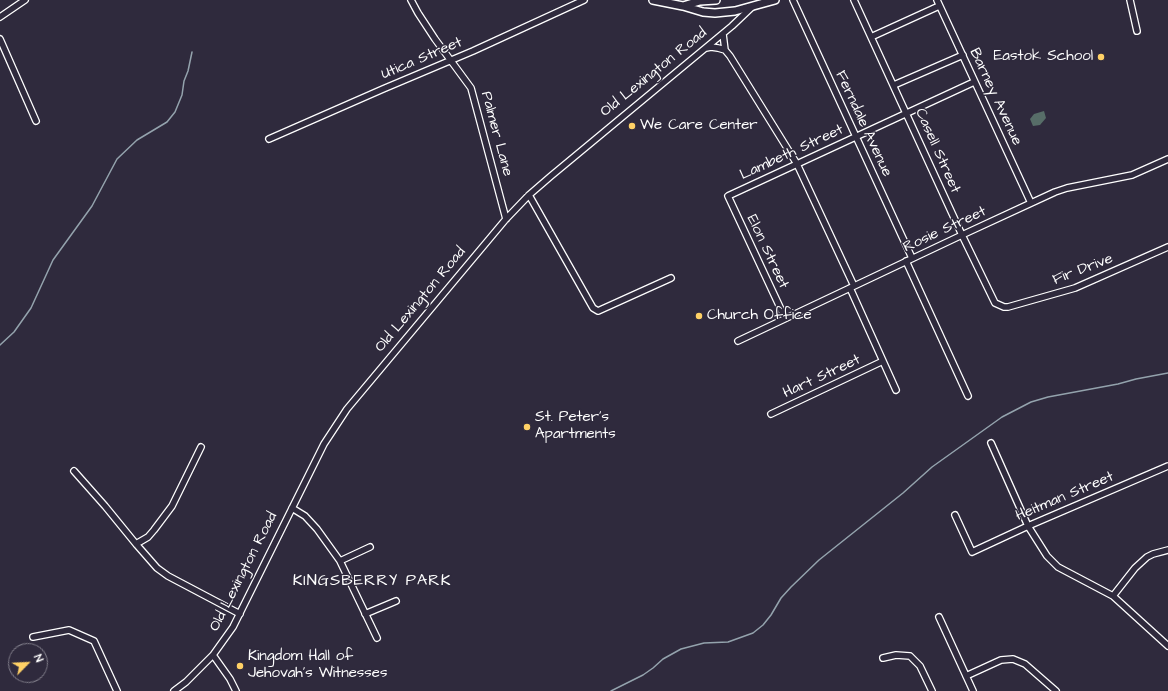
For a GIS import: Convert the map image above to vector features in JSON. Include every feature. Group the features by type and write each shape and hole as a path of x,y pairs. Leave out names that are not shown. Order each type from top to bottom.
{"main road":[{"path":"653,0 703,12 716,13 752,7 758,0"},
{"path":"683,6 700,1 716,0"},
{"name":"Old Lexington Road","path":"752,7 775,0"}],"street":[{"path":"0,17 26,0"},
{"name":"Palmer Lane","path":"411,0 435,39 452,60 471,88 475,97 506,219"},
{"name":"Utica Street","path":"269,139 383,88 452,60 584,0"},
{"name":"Ferndale Avenue","path":"793,0 912,258"},
{"name":"Casell Street","path":"854,0 962,235 995,302 1004,307"},
{"path":"1130,0 1137,31"},
{"path":"871,37 938,3"},
{"name":"Barney Avenue","path":"938,3 1031,203"},
{"name":"Old Lexington Road","path":"174,691 186,682 213,655 240,614 324,444 347,409 506,219 529,195 723,34 752,7"},
{"path":"723,34 725,50 797,164 896,390"},
{"path":"0,39 36,121"},
{"path":"704,49 711,47 725,50"},
{"path":"894,85 963,55"},
{"name":"Lambeth Street","path":"728,196 974,82"},
{"name":"Rosie Street","path":"738,341 1031,203 1067,188 1132,175 1168,159"},
{"path":"529,195 593,308 598,311 671,278"},
{"name":"Elon Street","path":"728,196 785,318"},
{"name":"Fir Drive","path":"1004,307 1075,288 1168,247"},
{"path":"906,261 968,396"},
{"name":"Hart Street","path":"771,414 883,361"},
{"path":"991,443 1028,526 1047,556 1058,567 1113,596 1168,646"},
{"path":"136,544 148,537 172,506 202,447"},
{"name":"Heitman Street","path":"955,515 972,552 1028,526 1168,466"},
{"path":"74,471 157,568 168,576 240,614"},
{"path":"292,508 305,516 317,529 340,561 377,638"},
{"path":"340,561 370,547"},
{"path":"1113,596 1135,568 1147,557 1168,550"},
{"path":"365,614 396,601"},
{"path":"939,617 973,691"},
{"path":"33,637 69,630 94,642 117,691"},
{"path":"213,655 230,679 236,691"},
{"path":"883,658 896,655 910,656 920,666 932,691"},
{"path":"966,676 1001,660 1014,659 1025,664 1056,691"}],"green space":[{"path":"1044,111 1046,118 1040,125 1033,126 1030,119 1034,114"}],"waterway":[{"path":"0,345 14,332 31,308 53,260 92,206 117,159 137,140 167,122 175,112 182,95 184,81 192,52"},
{"path":"611,691 643,675 663,659 681,649 704,643 728,642 753,633 763,625 781,598 819,560 903,493 932,467 1002,417 1031,402 1048,397 1168,373"}],"place":[{"name":"Eastok School","path":"1101,57"},
{"name":"We Care Center","path":"632,126"},
{"name":"Church Office","path":"699,316"},
{"name":"St. Peter's Apartments","path":"527,427"},
{"name":"Kingdom Hall of Jehovah’s Witnesses","path":"240,666"}],"district":[{"name":"KINGSBERRY PARK","path":"372,582"}]}
